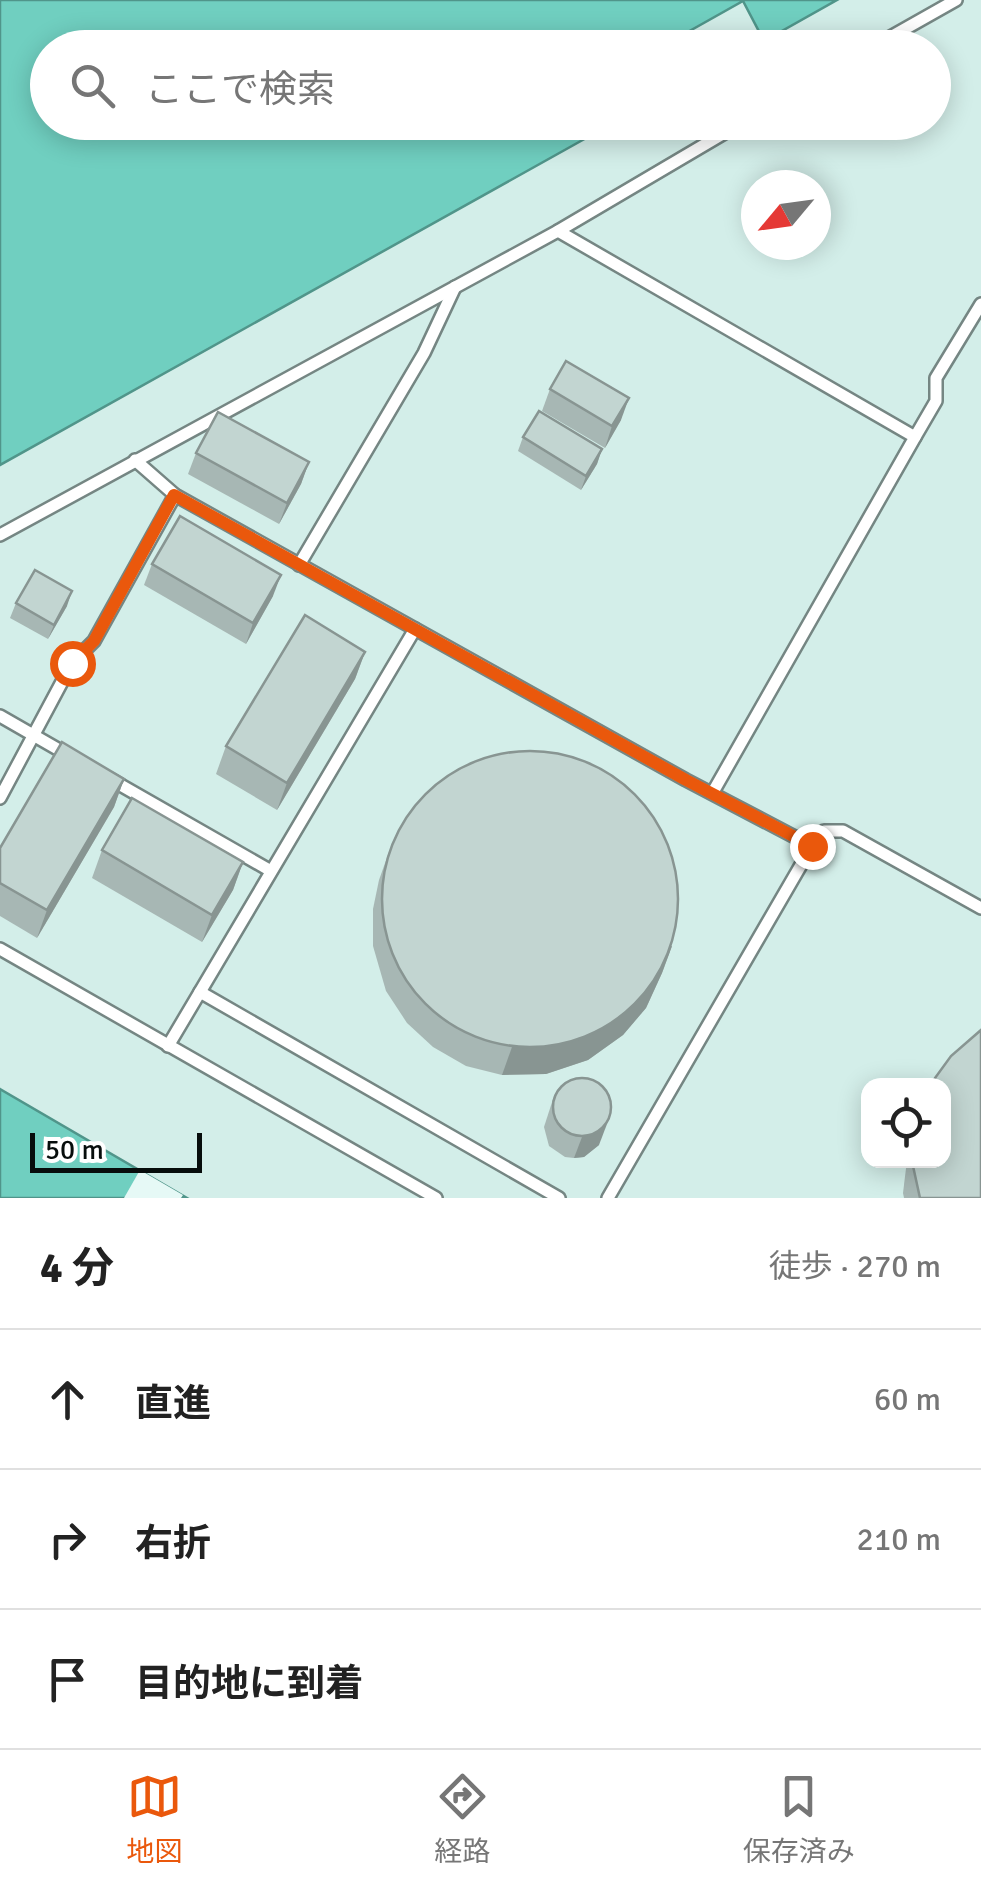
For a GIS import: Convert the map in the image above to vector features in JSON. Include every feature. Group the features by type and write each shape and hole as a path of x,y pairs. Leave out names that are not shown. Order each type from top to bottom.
{"lane":[{"path":"903,30 956,0"},
{"path":"0,535 558,231 712,140"},
{"path":"558,231 915,438"},
{"path":"299,564 424,353 454,287"},
{"path":"713,792 936,401 936,378 981,304"},
{"path":"136,460 174,495 812,846"},
{"path":"0,798 72,663 94,641 174,495"},
{"path":"168,1046 415,629"},
{"path":"0,716 86,765"},
{"path":"103,775 272,871"},
{"path":"608,1198 812,846 824,832 843,831 981,908"},
{"path":"0,949 436,1198"},
{"path":"200,992 559,1198"}],"shaded area":[{"path":"0,0 837,0 784,30 758,30 743,1 691,30 30,30 30,140 583,140 0,465"},
{"path":"837,0 981,0 981,1198 187,1198 0,1089 0,465 583,140 951,140 951,30 784,30"},
{"path":"744,1 759,30 692,30"},
{"path":"0,1089 187,1198 0,1198"}],"pier":[{"path":"140,1170 183,1195 124,1198"}],"building":[{"path":"566,361 629,398 612,426 550,389"},
{"path":"539,411 602,449 586,476 523,437"},
{"path":"218,412 309,462 287,503 196,453"},
{"path":"180,516 281,575 253,623 152,564"},
{"path":"35,570 72,591 54,625 16,603"},
{"path":"305,615 365,652 287,783 226,746"},
{"path":"62,742 124,779 47,910 0,883 0,848"},
{"path":"530,751 587,762 635,794 667,842 678,899 667,956 635,1004 587,1036 530,1047 473,1036 425,1004 393,956 382,899 393,842 425,794 473,762"},
{"path":"132,798 243,862 212,915 102,850"},
{"path":"981,1030 981,1198 920,1198 913,1168 951,1168 951,1078 935,1078 951,1056"},
{"path":"582,1078 603,1086 611,1107 603,1128 582,1136 561,1128 553,1107 561,1086"}],"route":[{"path":"72,663 94,641 174,495 812,846"}]}
